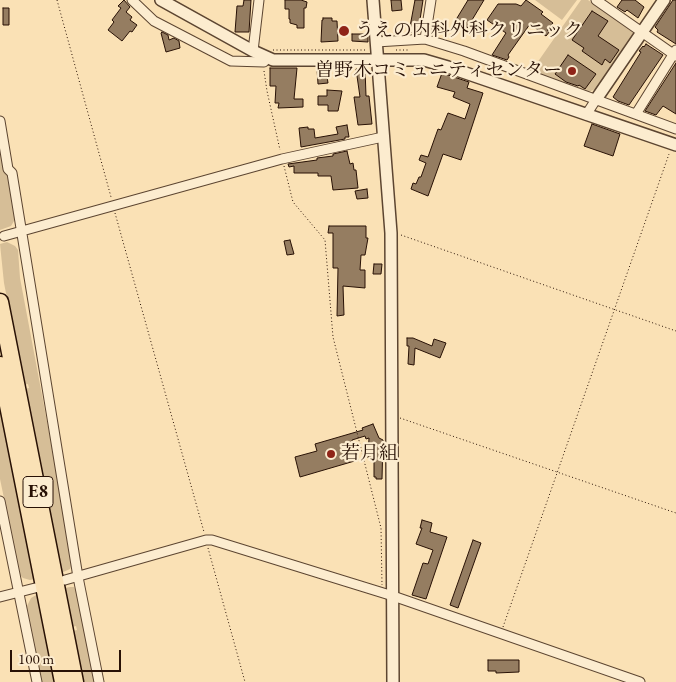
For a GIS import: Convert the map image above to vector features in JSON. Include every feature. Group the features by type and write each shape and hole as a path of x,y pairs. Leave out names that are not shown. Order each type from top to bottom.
{"highway":[{"name":"E8","path":"0,302 75,682"},
{"name":"E8","path":"0,365 63,682"}],"street":[{"path":"132,0 154,21 231,61 264,62"},
{"path":"161,0 253,51 273,60 424,60 674,144"},
{"path":"253,51 259,0"},
{"path":"373,0 391,234 392,416 388,595 393,682"},
{"path":"425,39 431,0"},
{"path":"596,0 675,54 636,114"},
{"path":"586,115 664,0"},
{"path":"376,42 425,39 596,98 676,129"},
{"path":"0,121 8,169 12,172 78,577 99,682"},
{"path":"4,236 282,159 383,137"},
{"path":"0,501 37,682"},
{"path":"65,580 206,540 212,540 388,595 640,682"},
{"path":"0,597 35,588"}],"path":[{"path":"57,0 245,682"},
{"path":"264,62 266,91 293,202 325,240 334,344 381,528 388,595"},
{"path":"501,633 614,308 674,144"},
{"path":"391,234 404,235 676,331"},
{"path":"392,416 676,513"}],"shaded area":[{"path":"535,0 577,0 562,20"},
{"path":"581,0 588,0 635,33 598,88 586,93 530,73"},
{"path":"0,132 15,216 11,226 0,230"},
{"path":"7,242 18,250 20,278 73,560 70,569 61,573 25,389 29,388 28,384 24,385 4,283 0,244"},
{"path":"0,404 35,579 30,580 20,575 0,479"},
{"path":"74,587 77,592 96,682 83,682 73,631 77,630 76,626 72,627 65,588"},
{"path":"38,594 56,682 41,682 26,608 31,598"}],"building":[{"path":"124,0 130,7 126,12 132,17 130,20 137,25 122,41 108,30 114,22 112,20 121,8 118,6"},
{"path":"244,0 251,0 249,32 235,32 237,6 243,6"},
{"path":"285,0 307,2 306,8 304,8 304,28 297,28 297,25 290,23 289,9 285,9"},
{"path":"391,0 401,0 402,10 392,11"},
{"path":"415,0 423,0 418,33 409,32"},
{"path":"468,0 484,0 466,30 454,23"},
{"path":"526,0 543,12 541,14 553,23 547,30 550,31 546,36 530,24 508,55 507,60 492,55 506,33 487,20 498,4 516,4 521,6"},
{"path":"622,0 635,0 644,7 638,18 627,10 625,12 617,7"},
{"path":"673,0 676,0 676,44 657,32 658,30 655,27"},
{"path":"3,8 9,8 9,25 3,25"},
{"path":"592,11 608,21 598,36 619,50 610,63 605,59 602,65 582,51 584,48 572,40"},
{"path":"323,18 332,18 332,21 337,21 338,41 321,42"},
{"path":"162,32 168,35 169,40 174,38 179,41 180,48 166,52"},
{"path":"352,34 368,34 368,42 352,41"},
{"path":"646,44 663,55 629,105 618,101 613,97 641,52 639,51"},
{"path":"568,55 596,74 585,89 579,85 566,82 555,74"},
{"path":"676,63 676,114 663,106 656,115 645,111"},
{"path":"270,68 297,68 294,99 303,99 303,107 278,108 279,103 275,103 276,86 270,86"},
{"path":"317,68 326,70 328,83 318,84"},
{"path":"365,68 366,96 369,96 372,124 358,125 354,97 360,97 356,69"},
{"path":"442,73 469,82 467,88 483,93 461,160 443,154 428,196 411,189 413,183 416,184 419,177 421,177 426,163 419,160 421,155 428,157 438,129 441,130 448,113 465,119 470,104 453,97 455,92 437,87"},
{"path":"327,90 342,91 338,111 328,111 328,105 318,105 318,96 327,96"},
{"path":"592,124 620,134 613,156 584,146"},
{"path":"347,125 349,137 345,137 345,139 301,147 299,128 308,127 308,129 314,129 315,138 338,134 336,127"},
{"path":"347,151 350,164 353,163 354,170 356,170 358,188 333,190 331,176 318,176 318,173 294,173 294,166 289,167 288,164 317,160 317,158 333,156 333,154"},
{"path":"367,189 368,198 357,199 355,191"},
{"path":"329,226 366,226 366,238 368,238 365,255 361,255 360,270 365,270 365,288 343,286 344,315 337,316 338,268 333,268 333,233 328,233"},
{"path":"290,240 294,254 287,255 284,241"},
{"path":"374,264 382,264 381,274 373,274"},
{"path":"407,338 413,338 432,346 434,339 446,343 440,358 415,348 414,365 408,364 409,346 407,346"},
{"name":"若月組","path":"373,424 379,438 383,440 382,479 374,477 374,458 368,458 369,438 366,439 365,436 352,440 358,460 300,477 295,457 317,451 315,444 363,430 362,428"},
{"path":"422,520 432,523 430,532 447,537 426,599 412,595 423,563 428,564 433,550 416,544 422,528 420,528"},
{"path":"473,540 481,543 458,608 450,605"},
{"path":"488,660 519,660 519,672 496,673 496,671 488,671"}],"place":[{"name":"うえの内科外科クリニック","path":"344,31"},
{"name":"曽野木コミュニティセンター","path":"572,71"},
{"name":"若月組","path":"331,454"}]}
